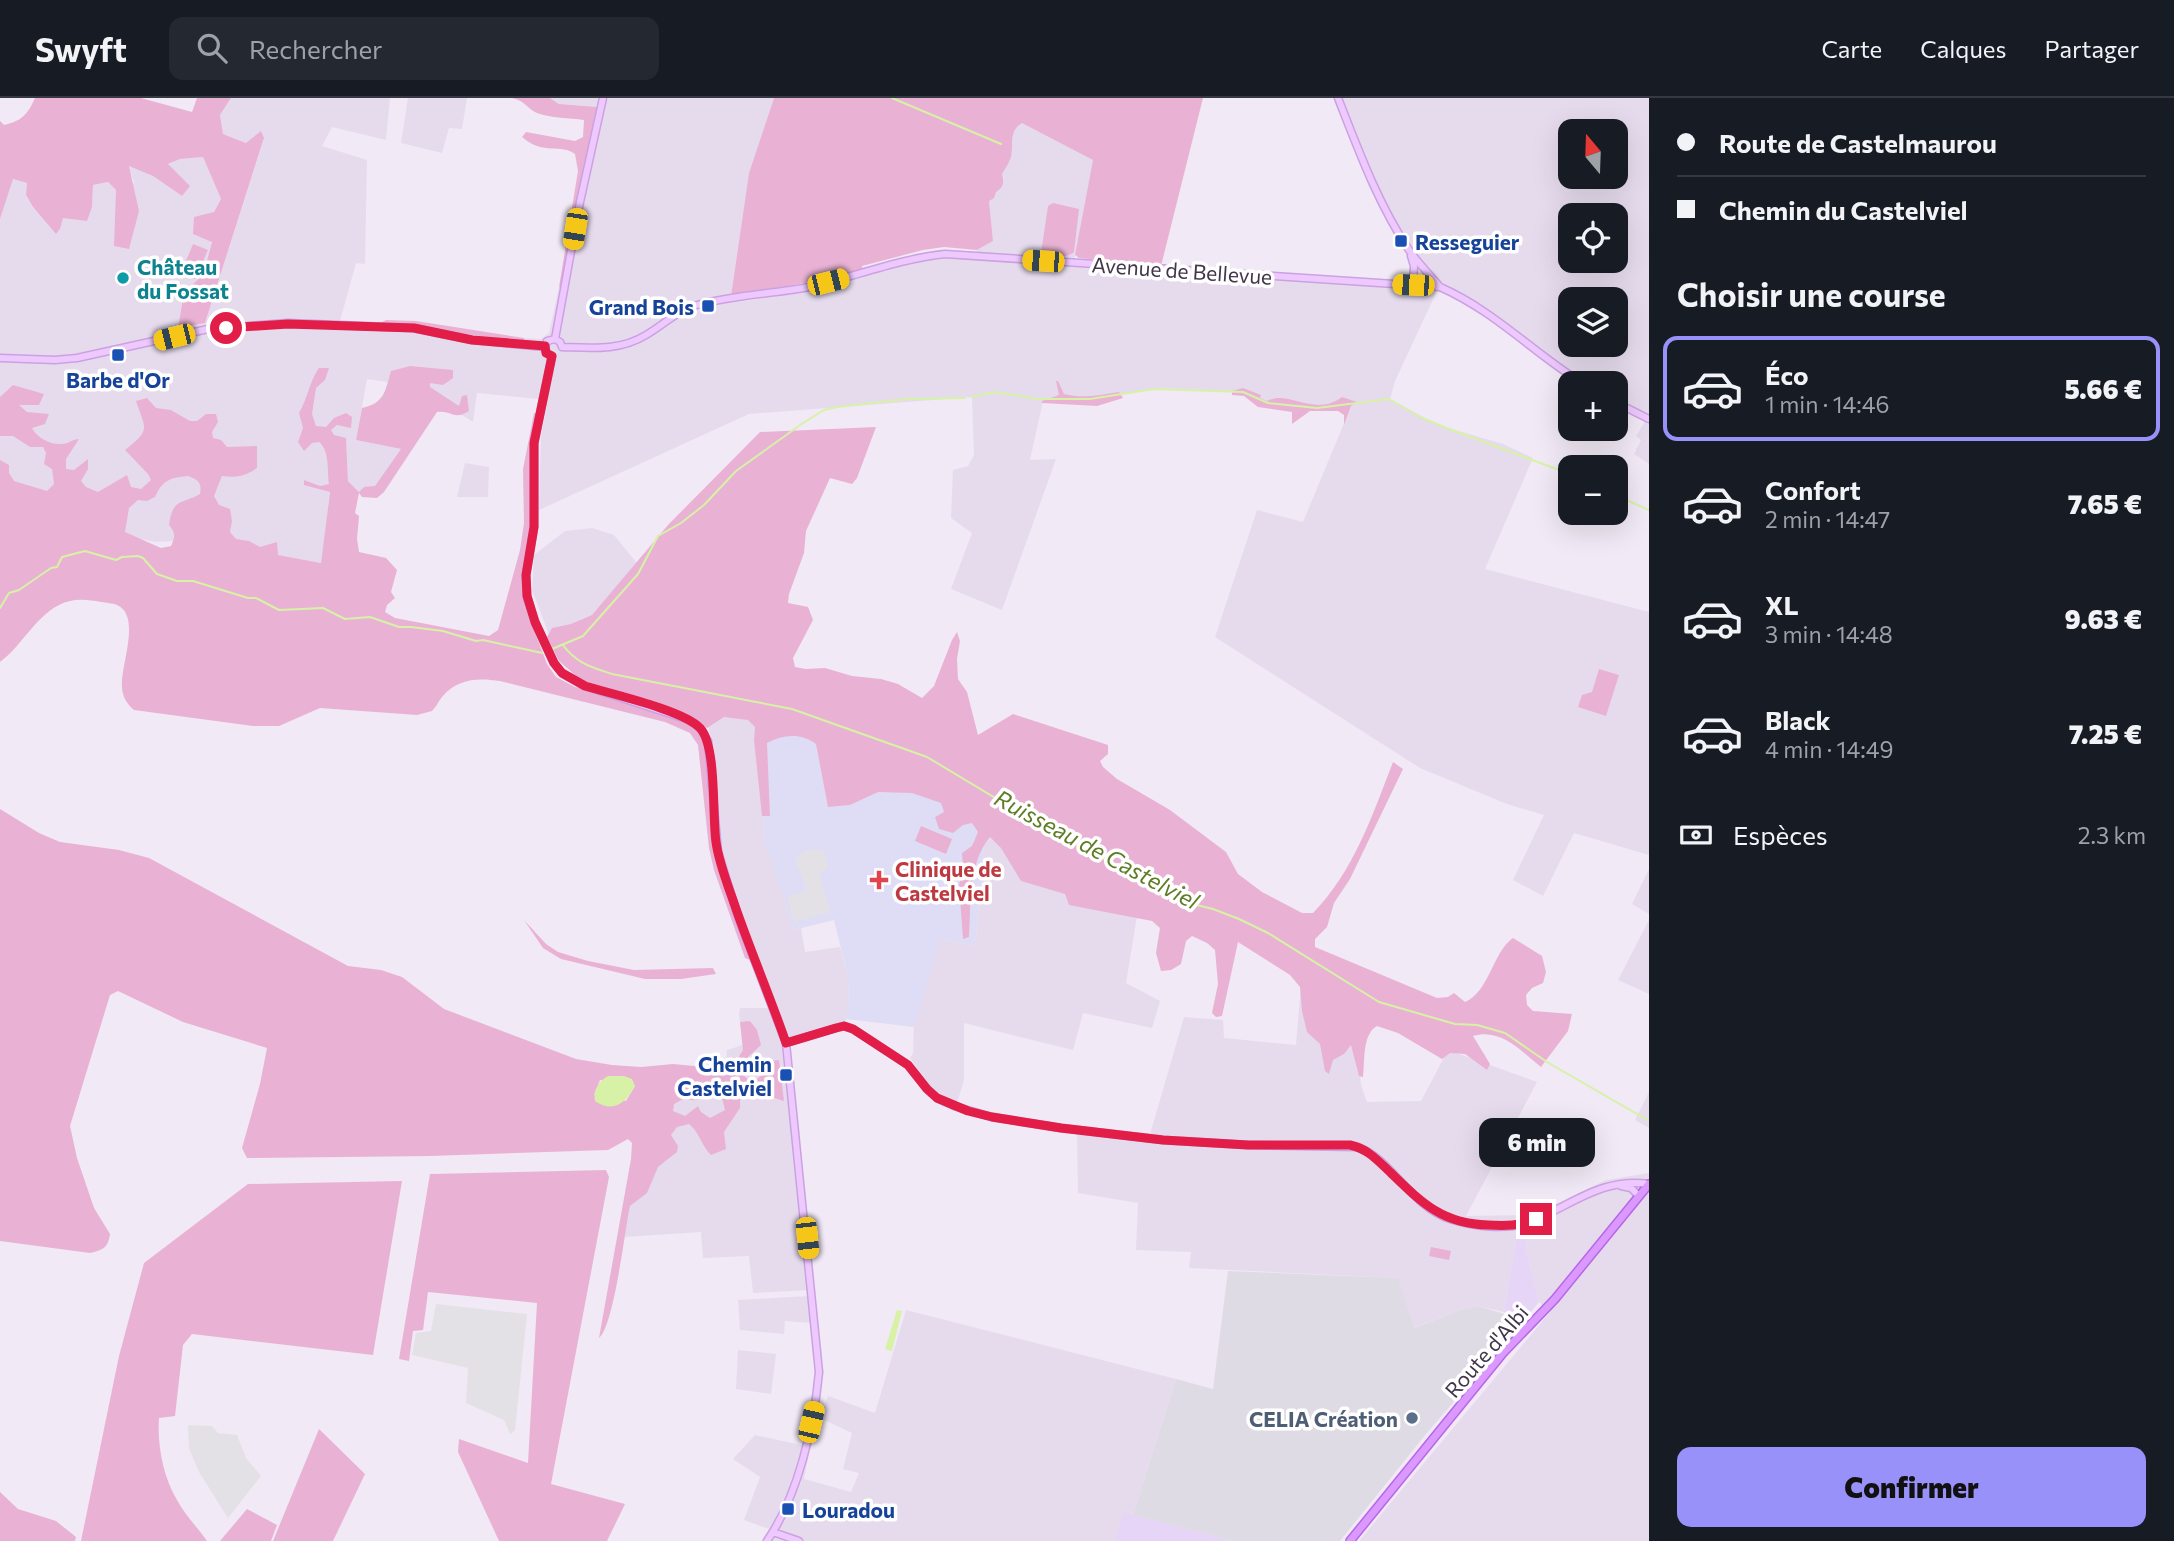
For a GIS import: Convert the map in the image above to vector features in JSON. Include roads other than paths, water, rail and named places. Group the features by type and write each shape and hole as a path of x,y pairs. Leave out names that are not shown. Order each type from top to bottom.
{"main road":[{"name":"Route d'Albi","path":"1350,1541 1503,1353 1555,1299 1649,1184"}],"street":[{"path":"555,339 580,202 603,98"},
{"path":"1338,98 1371,178 1409,251 1414,266 1413,285"},
{"path":"1409,251 1440,287 1469,302 1563,371"},
{"name":"Avenue de Bellevue","path":"562,347 603,349 627,344 646,335 685,309 698,305 812,286 919,258 945,254 1440,287"},
{"path":"1414,276 1426,271"},
{"path":"0,358 77,358 208,329 285,324 414,328 472,340 545,346"},
{"path":"555,339 562,347 560,353 552,356 546,353 545,346 547,341 555,339"},
{"path":"552,356 534,443 534,527 526,575 530,608 547,652 562,673 578,683 680,716 696,724 704,733 711,758 718,852 786,1043 819,1372 807,1440 788,1498 767,1541"},
{"path":"1628,408 1649,419"},
{"path":"786,1043 844,1026 853,1029 908,1065 937,1098 961,1109 992,1117 1163,1140 1358,1147 1374,1156 1429,1208 1450,1219 1472,1224 1508,1226 1527,1223 1568,1202 1612,1186 1635,1182 1649,1184"},
{"path":"1612,1186 1631,1188 1639,1196"},
{"path":"773,1532 799,1541"}],"waterway":[{"path":"892,98 1001,144"},
{"path":"971,397 996,392 1038,399 1090,399 1154,389 1243,392 1268,403 1317,408 1389,399 1420,417 1558,470"},
{"name":"Ruisseau de Castelviel","path":"552,649 583,636 638,574 658,536 704,505 736,471 824,410 907,399 965,398"},
{"path":"1628,501 1649,510"},
{"name":"Ruisseau de Castelviel","path":"0,608 9,593 19,590 51,568 57,567 62,557 85,551 116,560 138,556 157,574 256,598 279,610 323,608 345,619 370,617 399,627 443,631 476,641 483,640 542,653"},
{"name":"Ruisseau de Castelviel","path":"563,645 579,660 612,674 792,709 927,757 1037,823 1164,891 1189,903 1239,919 1268,933 1379,1002 1455,1024 1477,1025 1505,1033 1547,1062 1649,1121"}],"place":[{"name":"Resseguier","path":"1401,241"},
{"name":"Château du Fossat","path":"123,278"},
{"name":"Grand Bois","path":"708,306"},
{"name":"Barbe d'Or","path":"118,355"},
{"name":"Clinique de Castelviel","path":"879,880"},
{"name":"Chemin Castelviel","path":"786,1075"},
{"name":"CELIA Création","path":"1412,1418"},
{"name":"Louradou","path":"788,1509"}]}
